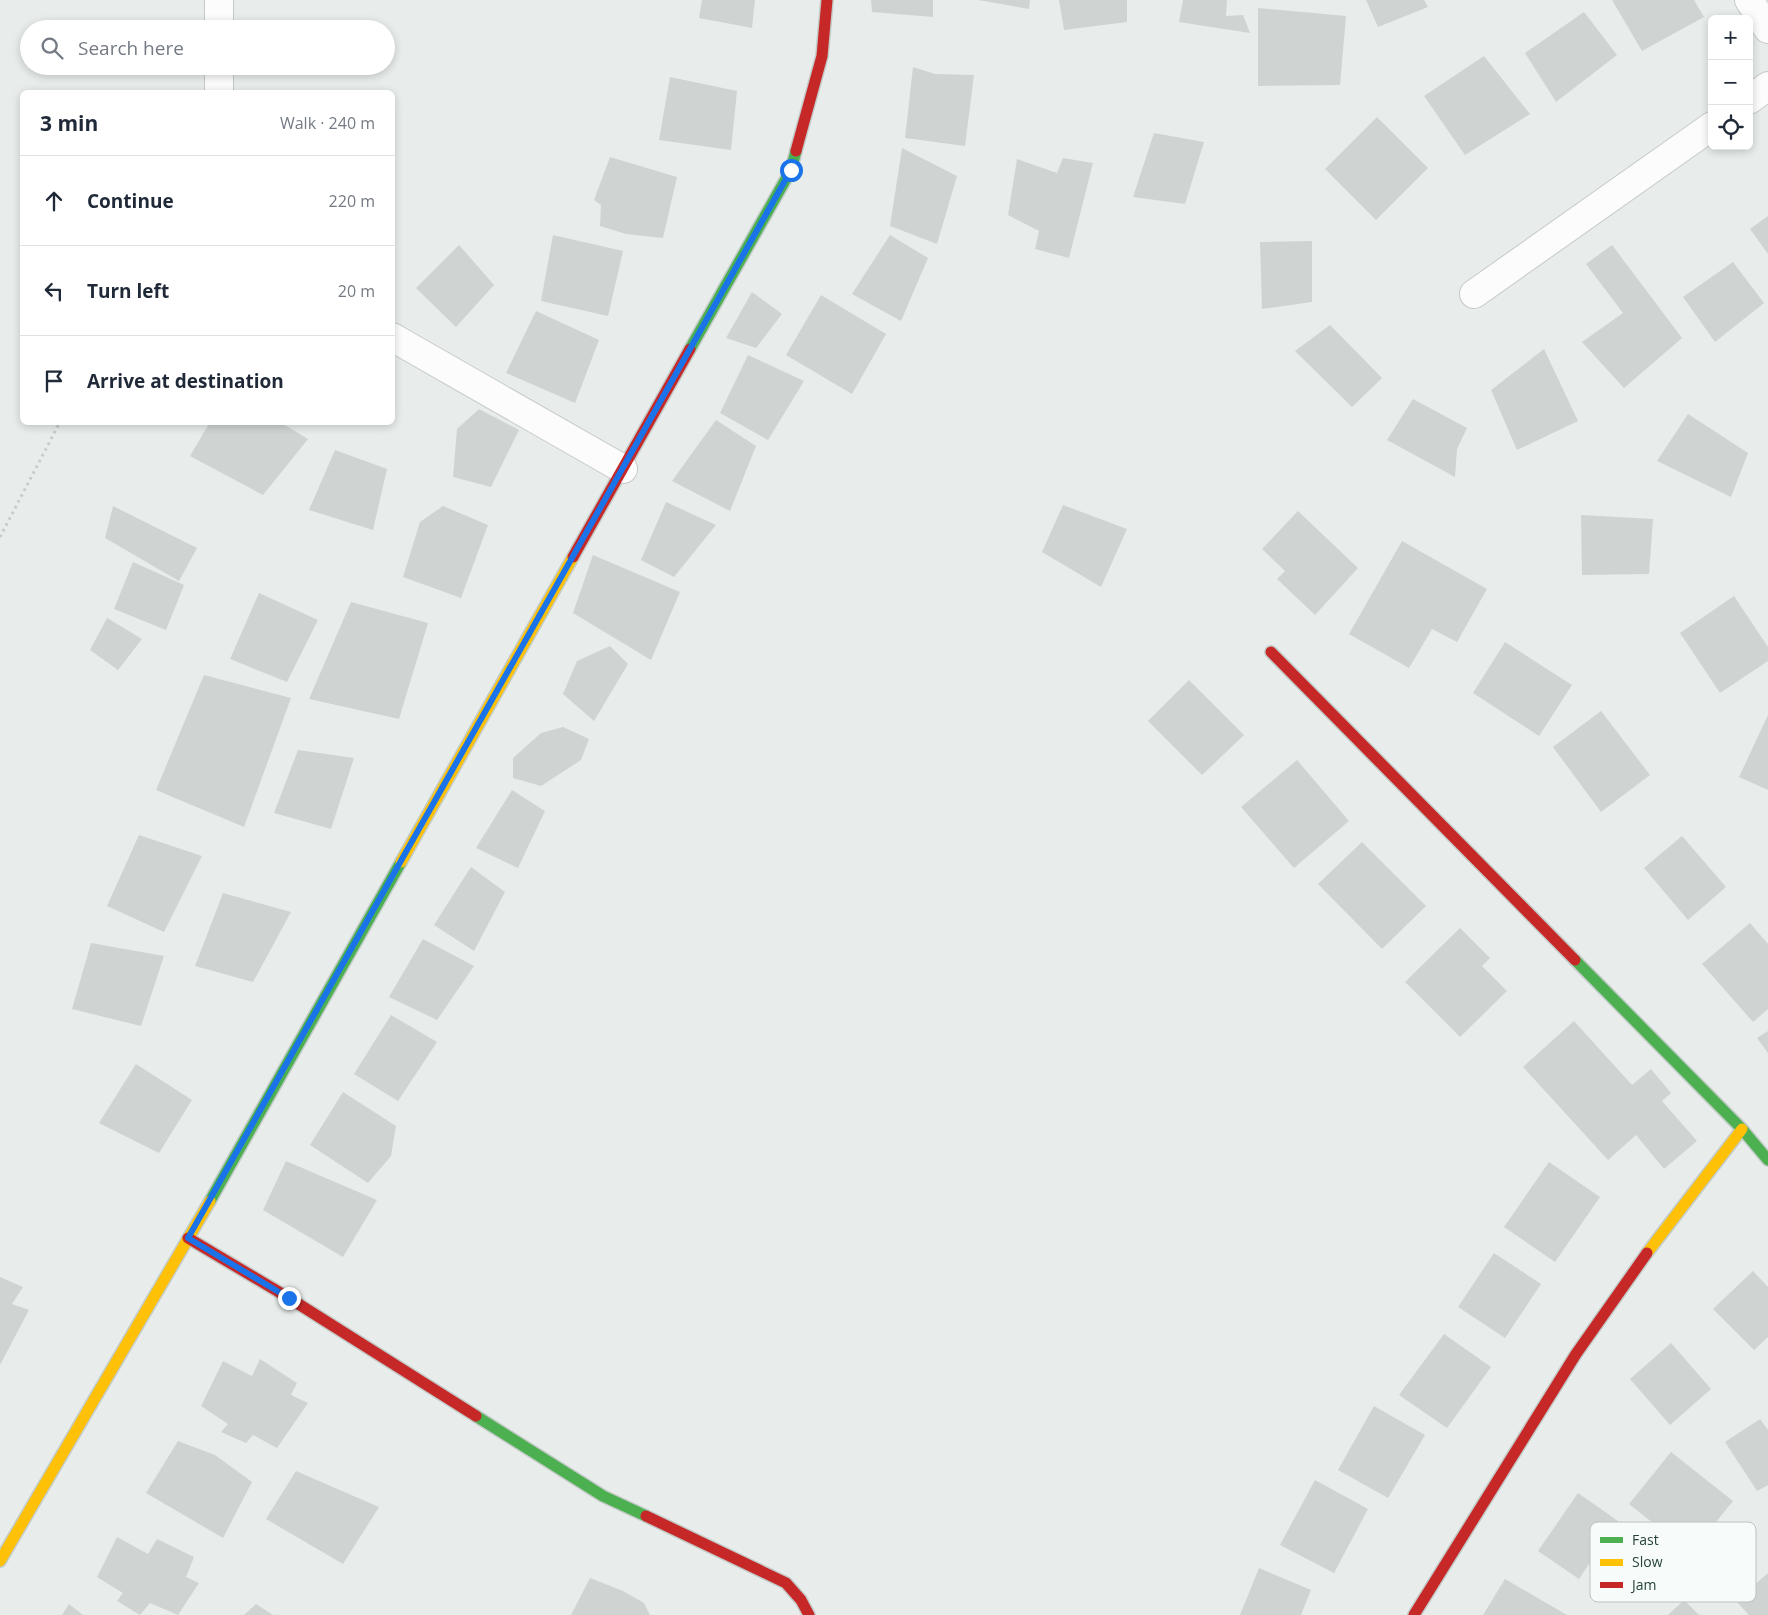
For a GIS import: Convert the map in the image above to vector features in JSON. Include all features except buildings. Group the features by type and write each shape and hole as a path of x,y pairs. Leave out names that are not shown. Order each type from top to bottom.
{"street":[{"path":"219,0 219,20"},
{"path":"0,1561 188,1238 791,170 822,56 827,0"},
{"path":"1749,0 1768,29"},
{"path":"219,75 220,90"},
{"path":"1753,97 1768,86"},
{"path":"1474,294 1708,129"},
{"path":"395,339 623,468"},
{"path":"1271,652 1742,1129 1768,1160"},
{"path":"1414,1615 1430,1586 1576,1354 1672,1218 1742,1129"},
{"path":"188,1238 289,1298 603,1496 786,1582 809,1615"}],"path":[{"path":"0,537 58,425"}],"traffic: fast":[{"path":"690,349 791,170 796,151"},
{"path":"210,1201 401,862"},
{"path":"1575,960 1742,1129 1768,1160"},
{"path":"476,1416 603,1496 646,1516"}],"traffic: slow":[{"path":"401,862 573,557"},
{"path":"1647,1253 1742,1129"},
{"path":"0,1561 210,1201"}],"traffic: jam":[{"path":"796,151 822,56 827,0"},
{"path":"573,557 690,349"},
{"path":"1271,652 1575,960"},
{"path":"188,1238 289,1298 476,1416"},
{"path":"1414,1615 1576,1354 1647,1253"},
{"path":"646,1516 786,1583 801,1600 809,1615"}],"route":[{"path":"289,1298 188,1238 209,1204 791,170"}]}
